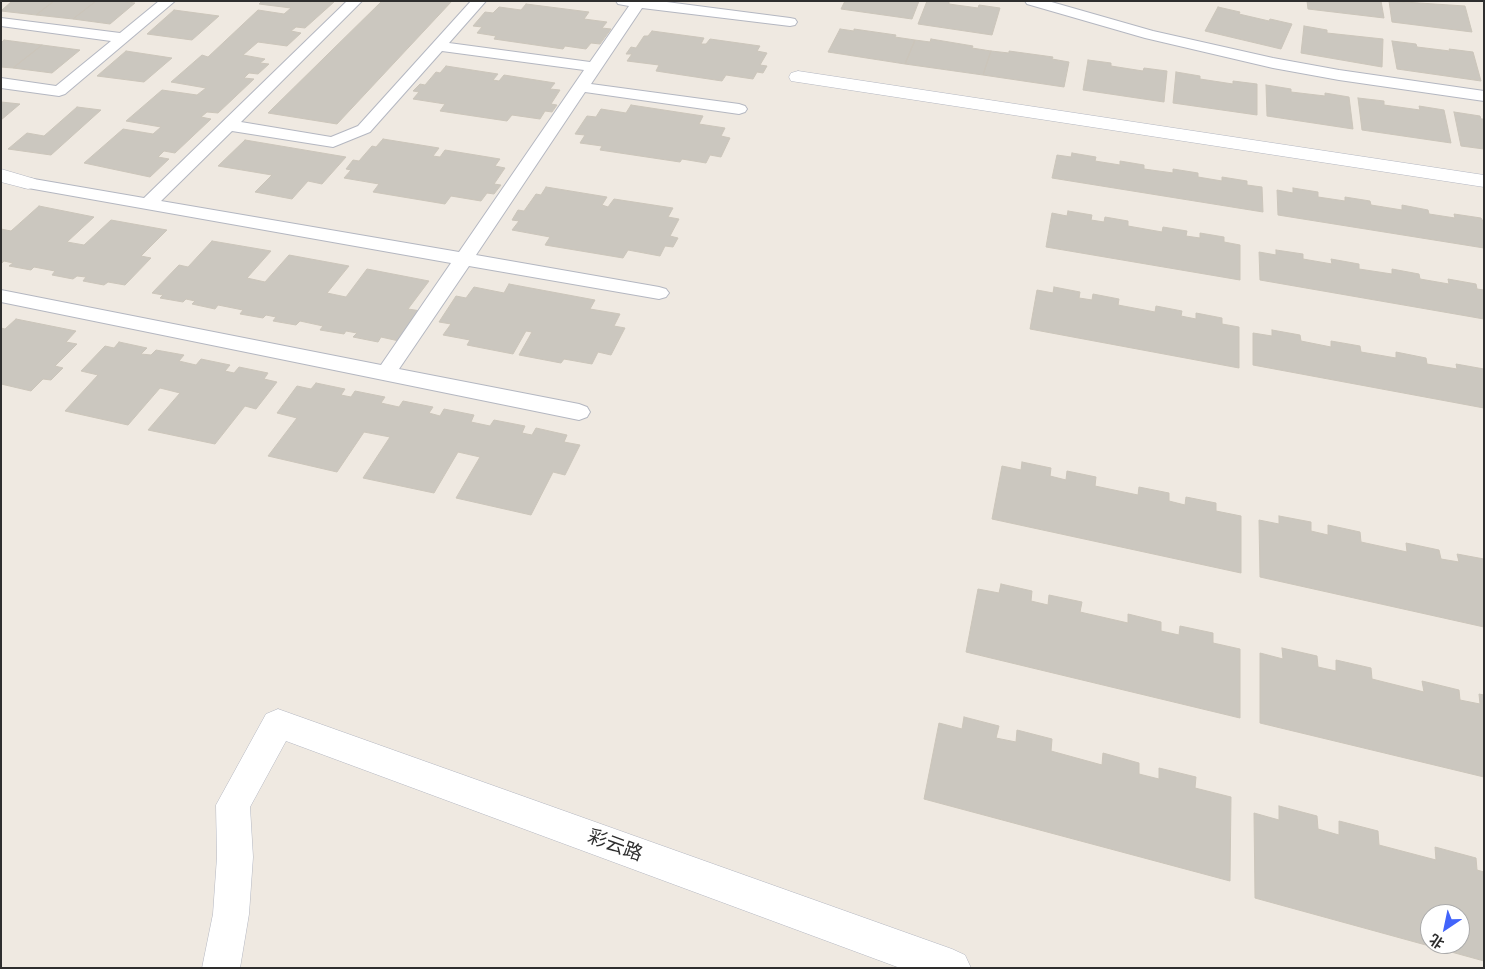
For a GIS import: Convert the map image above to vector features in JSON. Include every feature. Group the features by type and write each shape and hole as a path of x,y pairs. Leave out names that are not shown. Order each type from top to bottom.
{"street":[{"path":"798,77 1484,181"},
{"path":"1,176 28,183"},
{"name":"彩云路","path":"221,968 231,914 236,857 233,805 278,724 952,968"}],"lane":[{"path":"1,84 59,91 168,1"},
{"path":"148,204 354,1"},
{"path":"228,125 333,142 364,129 479,1"},
{"path":"1032,1 1150,35 1264,61 1339,75 1484,96"},
{"path":"386,373 581,87 630,2 790,22"},
{"path":"1,22 123,38"},
{"path":"439,46 594,67"},
{"path":"581,87 739,109"},
{"path":"28,183 658,293"},
{"path":"1,296 579,412"}],"building":[{"path":"12,1 54,1 36,15 1,11"},
{"path":"54,1 96,1 73,19 36,15"},
{"path":"96,1 135,3 110,24 73,19"},
{"path":"262,1 334,2 305,28 296,27 291,31 301,33 287,46 258,42 243,55 265,59 260,63 269,64 258,74 249,73 244,78 254,79 218,113 207,112 201,117 211,119 175,153 164,151 158,157 169,159 150,177 84,163 123,129 153,134 161,127 126,121 162,90 197,95 206,88 171,82 202,55 208,57 258,10 284,14 291,8 259,4"},
{"path":"382,1 452,1 337,124 268,113"},
{"path":"845,1 919,1 912,19 841,9"},
{"path":"927,1 949,1 949,4 978,8 979,5 1000,8 992,35 918,24"},
{"path":"1307,1 1381,1 1384,18 1308,9"},
{"path":"1389,1 1465,6 1472,32 1392,22"},
{"path":"526,4 589,12 584,19 607,22 602,28 611,29 600,44 591,43 586,49 565,46 563,49 494,39 496,36 477,33 482,27 473,26 485,12 493,13 499,7 521,10"},
{"path":"1218,7 1269,21 1270,19 1292,24 1281,49 1205,31"},
{"path":"174,10 219,16 192,40 147,34"},
{"path":"1304,26 1327,30 1327,33 1383,39 1382,67 1301,53"},
{"path":"840,29 896,35 895,37 915,40 905,64 828,52"},
{"path":"652,31 704,38 701,44 706,44 710,39 760,46 757,51 767,53 760,65 767,66 763,73 757,72 753,79 726,75 722,81 656,71 659,65 627,61 632,54 626,54 631,47 636,48 644,36 648,36"},
{"path":"931,39 991,51 983,75 905,64 915,40 930,42"},
{"path":"4,40 42,45 13,68 1,67 1,43"},
{"path":"1392,41 1416,44 1417,47 1473,52 1481,81 1397,69"},
{"path":"42,45 80,50 52,73 13,68"},
{"path":"126,51 172,58 144,82 97,76"},
{"path":"991,51 1009,53 1009,51 1053,57 1052,59 1069,62 1064,87 983,75"},
{"path":"1088,60 1111,63 1111,66 1143,71 1144,68 1167,71 1164,102 1083,90"},
{"path":"446,66 498,74 493,80 499,81 504,75 555,83 550,89 560,90 551,104 557,105 552,112 545,111 540,119 512,115 507,121 440,111 445,104 413,99 419,92 413,91 420,84 425,85 436,72 440,73"},
{"path":"1176,72 1200,76 1200,79 1233,84 1233,81 1257,84 1257,115 1173,103"},
{"path":"1266,85 1291,89 1291,92 1325,96 1325,93 1349,97 1353,129 1267,116"},
{"path":"1358,98 1384,101 1384,105 1420,110 1419,106 1444,110 1451,143 1362,130"},
{"path":"1,102 20,104 1,120"},
{"path":"631,105 703,116 699,124 725,128 721,136 730,138 721,157 710,155 706,163 682,159 680,162 600,150 602,146 580,143 585,135 575,134 587,116 596,117 601,109 626,113"},
{"path":"77,107 101,110 51,155 8,149 27,133 44,136"},
{"path":"1454,112 1480,116 1481,119 1484,119 1484,149 1461,146"},
{"path":"383,139 439,148 433,156 440,157 445,150 500,159 495,166 505,168 494,184 501,185 494,194 487,193 481,201 451,196 445,204 373,192 379,184 344,178 351,170 346,169 353,160 359,161 372,146 376,147"},
{"path":"245,140 346,157 322,184 308,181 292,199 255,192 272,175 218,166"},
{"path":"1072,153 1096,157 1095,161 1120,165 1120,161 1144,165 1144,169 1173,173 1173,169 1198,173 1198,177 1222,181 1222,177 1247,181 1247,185 1262,187 1263,212 1052,178 1057,155 1071,157"},
{"path":"546,187 607,197 602,205 608,207 614,199 673,208 668,217 679,219 670,236 678,238 673,247 665,246 660,256 628,250 623,258 545,245 550,237 512,230 519,221 512,220 518,210 524,211 536,194 541,195"},
{"path":"1293,188 1318,192 1318,197 1345,201 1345,197 1370,201 1371,205 1402,210 1402,205 1428,210 1429,214 1455,218 1454,214 1481,218 1484,223 1484,248 1278,215 1277,190 1293,193"},
{"path":"39,206 94,217 67,242 84,245 111,220 167,230 141,256 151,258 125,285 108,282 104,285 83,281 86,277 77,276 73,279 52,275 55,271 34,267 31,270 9,266 13,263 4,261 1,264 1,229 11,231"},
{"path":"1068,211 1092,215 1091,220 1104,222 1105,217 1128,221 1128,226 1162,232 1163,227 1187,231 1186,236 1200,238 1200,233 1224,237 1224,242 1240,245 1240,280 1046,247 1052,213 1067,216"},
{"path":"212,241 271,251 247,278 265,282 289,255 349,266 327,293 346,297 367,269 429,281 408,309 421,311 399,341 381,337 378,342 353,337 357,333 346,331 344,334 320,330 323,326 300,321 296,325 273,321 276,317 266,315 263,318 240,314 243,310 218,305 215,309 192,304 195,301 186,299 183,302 160,298 163,295 152,293 179,265 188,267"},
{"path":"1276,250 1303,254 1303,259 1332,264 1331,259 1359,264 1359,269 1392,274 1392,269 1419,274 1420,279 1449,284 1448,279 1476,284 1477,289 1484,290 1484,319 1260,280 1259,252 1276,255"},
{"path":"509,284 595,300 590,309 620,314 614,326 625,328 611,355 598,352 592,364 564,359 561,363 519,355 532,332 526,331 513,354 467,345 470,340 443,335 451,324 439,322 456,296 466,298 474,287 504,293"},
{"path":"1054,287 1080,292 1079,298 1092,300 1093,294 1119,299 1118,305 1155,312 1156,306 1182,311 1181,316 1196,319 1196,313 1222,318 1222,324 1239,327 1239,368 1030,329 1037,290 1053,293"},
{"path":"16,319 76,331 66,342 77,344 55,366 63,368 51,380 43,379 31,391 1,384 1,328 5,329"},
{"path":"1272,330 1300,335 1301,341 1331,347 1331,341 1360,346 1361,352 1396,358 1396,352 1426,358 1427,364 1457,369 1456,364 1484,369 1484,408 1253,365 1253,333 1272,336"},
{"path":"119,342 147,348 141,354 151,355 156,350 184,355 179,361 196,365 201,359 230,365 225,371 234,373 239,367 268,373 264,379 277,382 256,409 245,406 215,444 148,430 180,393 160,388 128,425 65,411 98,375 81,371 105,346 114,348"},
{"path":"316,383 345,389 341,395 351,397 355,391 385,397 381,403 399,407 403,401 433,407 429,413 440,416 444,409 474,415 471,422 490,426 494,420 525,426 522,433 532,435 536,428 567,435 564,442 580,445 565,475 553,472 531,515 456,498 480,457 458,452 434,493 363,478 390,437 364,432 337,472 268,456 297,418 277,413 297,386 311,389"},
{"path":"1022,462 1051,468 1050,476 1066,480 1067,471 1096,477 1095,486 1138,495 1139,487 1169,493 1169,501 1185,505 1186,497 1216,503 1216,511 1241,516 1241,573 992,519 1002,466 1021,470"},
{"path":"1279,516 1311,522 1311,531 1328,535 1328,525 1360,532 1361,542 1407,552 1406,543 1439,550 1441,559 1459,562 1457,554 1484,559 1484,627 1260,577 1259,520 1279,524"},
{"path":"1001,584 1032,591 1031,601 1048,605 1049,595 1082,602 1080,612 1128,623 1128,614 1161,622 1161,631 1179,635 1180,626 1213,633 1213,643 1240,649 1240,718 966,652 978,589 999,593"},
{"path":"1282,648 1317,656 1318,667 1336,671 1336,660 1371,668 1372,679 1424,692 1422,681 1459,690 1460,700 1480,704 1479,694 1484,695 1484,777 1260,723 1260,653 1283,659"},
{"path":"964,717 999,726 996,738 1016,742 1017,730 1052,739 1051,751 1102,765 1103,753 1139,763 1139,774 1159,779 1159,768 1196,777 1195,788 1231,797 1230,881 924,799 939,723 962,729"},
{"path":"1279,806 1317,816 1318,829 1339,835 1339,821 1378,831 1379,845 1436,860 1435,847 1476,858 1477,870 1484,872 1484,961 1459,954 1470,954 1470,904 1420,904 1420,943 1255,898 1254,813 1279,820"}]}
